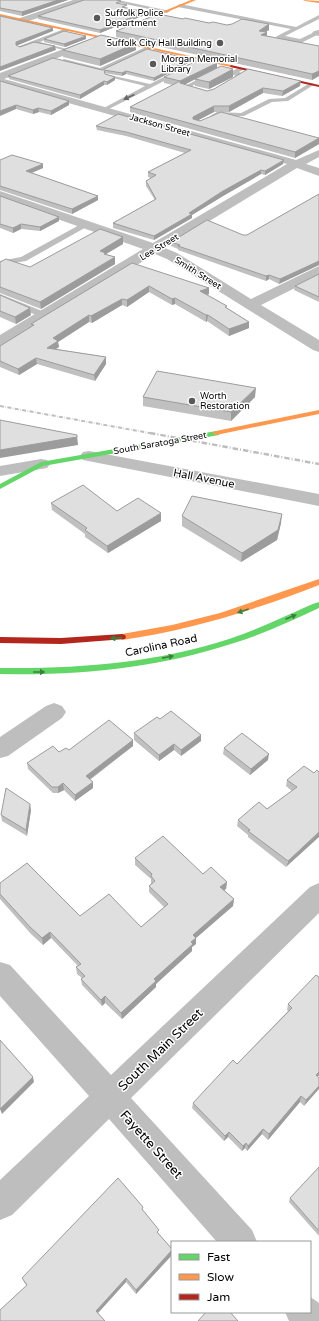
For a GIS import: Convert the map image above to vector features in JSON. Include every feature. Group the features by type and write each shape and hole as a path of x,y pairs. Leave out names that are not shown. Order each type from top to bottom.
{"main road":[{"path":"100,38 163,14 194,0"},
{"path":"305,0 319,2"},
{"path":"0,15 201,60 237,71 315,85"},
{"name":"South Saratoga Street","path":"41,464 184,439 319,412"},
{"path":"0,487 41,464"},
{"name":"Carolina Road","path":"0,640 31,642 82,641 161,632 224,617 289,595 319,582"},
{"name":"Carolina Road","path":"0,671 55,672 84,670 119,666 179,655 216,646 254,633 319,606"}],"street":[{"path":"23,20 81,0"},
{"path":"0,77 100,38"},
{"name":"Jackson Street","path":"0,81 297,164 319,172"},
{"name":"Lee Street","path":"0,342 297,164 319,153"},
{"name":"Smith Street","path":"0,195 156,249 172,256 319,347"},
{"path":"250,305 319,270"},
{"name":"Hall Avenue","path":"88,456 319,500"},
{"name":"South Saratoga Street","path":"0,471 41,464"},
{"path":"0,749 54,712"},
{"name":"South Main Street","path":"0,1202 319,894"},
{"name":"Fayette Street","path":"0,975 239,1241"},
{"path":"304,1313 311,1321"}],"lane":[{"path":"110,0 139,6 163,14"},
{"path":"180,6 295,28"},
{"path":"318,32 301,41 279,37 319,17"},
{"path":"20,47 66,30"},
{"path":"33,42 69,51"},
{"path":"51,58 101,70 148,48"},
{"path":"192,65 201,60"},
{"path":"103,110 185,69"},
{"path":"206,93 184,88 220,70 237,71 243,75 224,86"},
{"path":"107,75 152,86"},
{"path":"204,121 217,114 242,115 270,100 286,100 315,85"},
{"path":"0,263 23,260 86,225"},
{"path":"0,297 44,315"}],"building":[{"path":"0,0 58,0 22,12 0,8"},
{"path":"84,0 116,0 121,1 116,3 127,5 122,7 145,12 100,30 38,16"},
{"name":"Suffolk City Hall Building","path":"158,14 227,25 242,19 269,24 259,31 267,32 261,35 319,46 319,71 312,74 116,31"},
{"path":"0,16 53,28 16,42 16,45 20,47 34,42 55,46 0,67"},
{"path":"64,31 86,36 64,44 44,39"},
{"path":"101,35 136,43 100,59 63,50"},
{"path":"147,49 190,59 154,78 126,71 122,73 104,70 105,74 115,77 107,82 104,81 80,95 8,76 53,58 102,70"},
{"path":"200,59 217,63 180,81 164,77"},
{"path":"221,66 233,69 209,82 195,79"},
{"path":"248,69 301,81 283,91 263,88 229,106 214,106 193,117 193,119 200,121 221,112 319,138 295,152 130,107 180,81 180,83 207,91 214,89"},
{"path":"0,81 69,101 51,111 38,108 33,110 16,105 0,111"},
{"path":"118,114 284,160 265,171 261,170 223,191 189,213 192,214 154,236 113,223 156,199 146,181 156,175 148,172 191,150 126,132 96,126"},
{"path":"12,155 43,164 26,171 98,196 72,209 0,186 0,160"},
{"path":"319,194 319,261 280,279 269,275 266,276 178,246 180,245 171,242 207,220 243,235 247,235"},
{"path":"0,196 59,217 40,227 21,224 13,228 0,224"},
{"path":"100,229 123,237 100,251 106,253 104,254 115,257 40,302 0,287 0,262 6,259 30,267"},
{"path":"132,263 209,288 200,291 227,306 225,307 249,322 229,329 208,315 175,298 172,299 149,286 127,300 122,299 91,316 89,315 53,338 58,341 47,348 106,357 94,375 36,358 18,369 0,361 0,346 34,325 31,324"},
{"path":"319,274 319,297 295,286"},
{"path":"0,295 30,308 15,317 0,311"},
{"path":"157,371 256,388 231,412 143,397"},
{"path":"0,420 77,435 77,437 0,450"},
{"path":"83,485 117,511 138,498 161,513 107,546 85,530 87,528 51,503"},
{"path":"192,496 282,514 278,530 242,553 182,516"},
{"path":"171,711 201,735 181,750 174,744 159,755 134,733 157,717 160,719"},
{"path":"109,720 133,740 86,776 93,782 75,795 63,783 58,787 52,787 27,763 53,746 59,752 66,748 69,750"},
{"path":"242,733 269,754 251,769 224,748"},
{"path":"304,766 314,773 317,770 319,772 319,832 288,861 248,831 250,830 238,820 259,802 267,809 297,787 287,780"},
{"path":"6,788 30,804 26,830 1,815"},
{"path":"163,836 203,874 211,867 227,882 220,887 234,899 193,935 196,938 191,942 193,944 154,979 156,981 121,1013 105,996 101,1000 81,979 85,976 76,967 81,964 50,932 42,938 30,927 0,894 0,883 27,863 80,916 109,894 141,927 168,904 149,886 155,881 151,876 152,874 135,858"},
{"path":"316,975 319,977 319,1072 316,1075 319,1078 319,1086 306,1100 301,1096 269,1134 263,1129 248,1146 246,1143 243,1146 229,1132 225,1136 193,1103 233,1060 237,1064 292,1008 288,1004"},
{"path":"0,1040 33,1077 0,1109"},
{"path":"319,1167 319,1231 290,1198"},
{"path":"118,1178 143,1207 142,1209 159,1230 157,1232 171,1248 171,1251 136,1290 126,1278 96,1311 105,1321 0,1321 0,1310 27,1285 22,1278"},
{"path":"205,1313 231,1313 238,1321 198,1321"}],"railway":[{"path":"0,406 155,434"},
{"path":"150,433 319,464"}],"traffic: fast":[{"path":"0,487 41,464 216,433"},
{"path":"0,671 59,671 146,662 231,641 319,605"}],"traffic: slow":[{"path":"132,25 194,0"},
{"path":"305,0 319,2"},
{"path":"0,15 231,66"},
{"path":"216,433 319,412"},
{"path":"122,637 172,629 197,623 271,600 319,582"}],"traffic: jam":[{"path":"231,66 319,86"},
{"path":"0,640 61,641 122,637"}],"place":[{"name":"Suffolk Police Department","path":"97,18"},
{"name":"Suffolk City Hall Building","path":"220,43"},
{"name":"Morgan Memorial Library","path":"153,64"},
{"name":"Worth Restoration","path":"192,401"}]}
